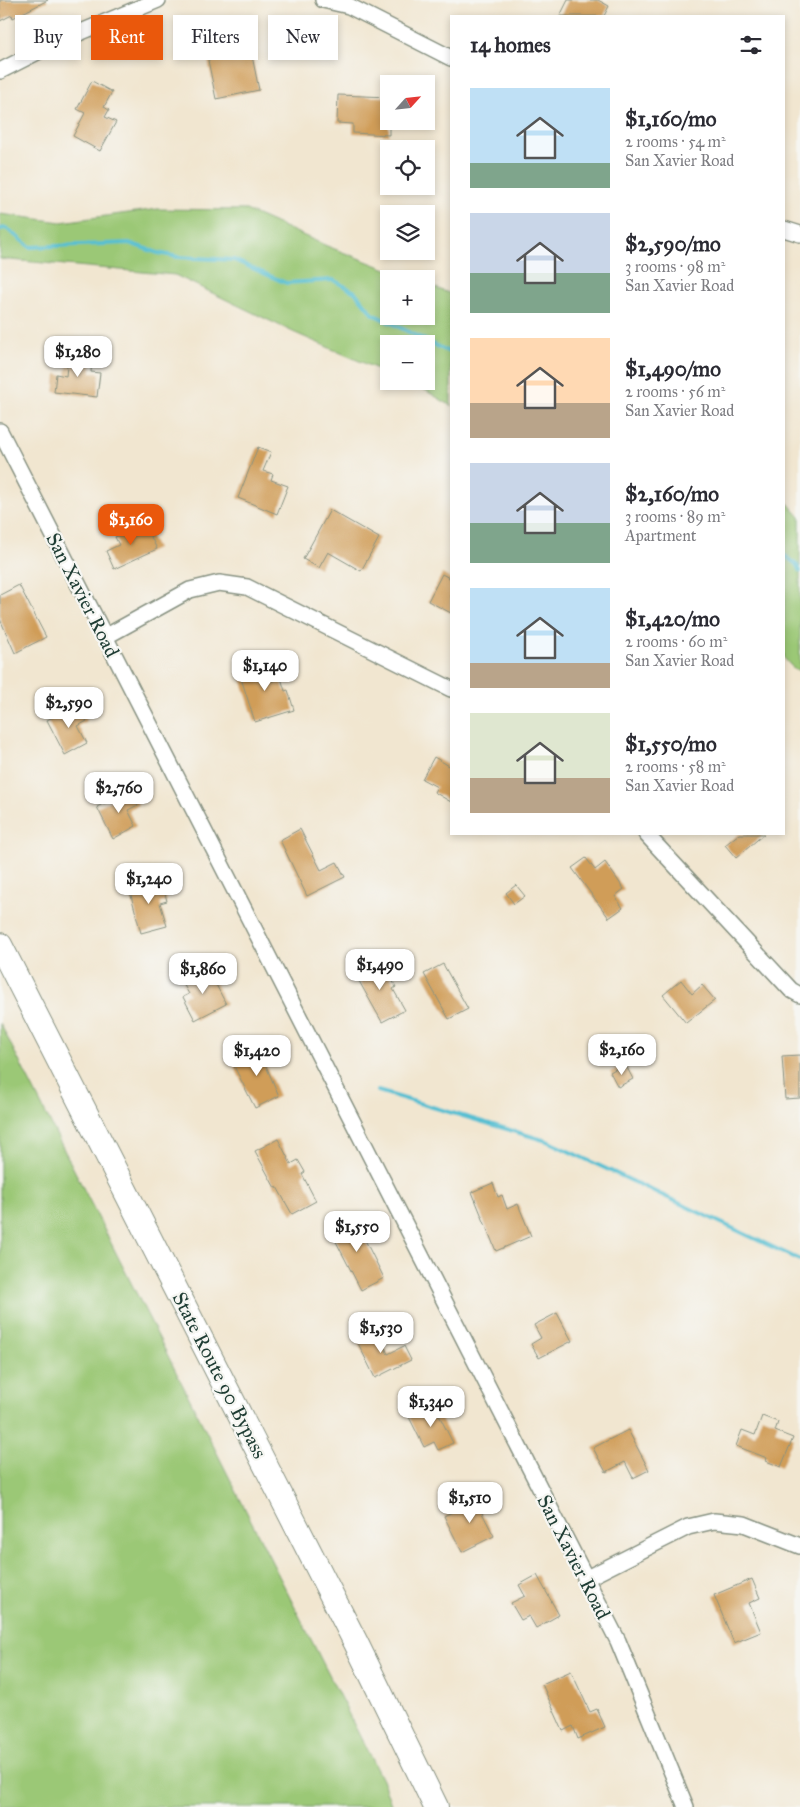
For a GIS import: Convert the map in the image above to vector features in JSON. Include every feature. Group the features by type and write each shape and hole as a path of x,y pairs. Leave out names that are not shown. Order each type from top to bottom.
{"highway":[{"name":"State Route 90 Bypass","path":"0,945 356,1643 436,1807"}],"street":[{"path":"0,71 55,43 158,0"},
{"path":"322,0 351,3 450,57"},
{"path":"785,229 800,234"},
{"name":"San Xavier Road","path":"0,431 618,1642 686,1807"},
{"path":"105,637 190,590 219,583 248,586 450,688"},
{"path":"647,835 791,990 800,995"},
{"path":"585,1579 688,1527 714,1521 744,1524 800,1546"}],"green space":[{"path":"158,209 246,210 327,246 389,270 380,270 380,325 435,325 435,288 450,294 450,405 425,390 435,390 435,335 380,335 380,370 293,332 175,275 0,259 0,214 61,222"},
{"path":"785,500 800,517 800,671 793,668 785,659"},
{"path":"0,1023 384,1784 392,1807 0,1807"}],"building":[{"path":"0,0 48,0 19,15 15,15 13,18 12,15 0,21"},
{"path":"568,0 598,0 609,6 604,15 560,15"},
{"path":"208,60 253,60 259,90 216,99"},
{"path":"92,81 112,92 104,107 109,110 105,117 116,122 100,151 73,136 85,113 77,109"},
{"path":"338,95 380,97 380,130 389,130 389,135 353,133 353,124 337,123"},
{"path":"68,355 92,358 91,372 100,373 97,397 54,392 56,374 66,376"},
{"path":"258,447 271,452 263,471 273,474 271,480 288,486 277,514 238,498"},
{"path":"330,510 379,538 361,571 328,552 319,568 303,559"},
{"path":"144,523 157,549 114,569 106,551 119,545 115,537"},
{"path":"442,574 450,578 450,612 428,601"},
{"path":"19,585 46,637 15,653 0,619 0,595"},
{"path":"265,660 272,681 281,678 285,691 288,690 294,710 255,722 238,669"},
{"path":"78,704 87,721 78,726 87,743 65,755 47,720"},
{"path":"434,757 450,766 450,801 434,792 437,787 422,779"},
{"path":"131,790 138,805 128,810 136,826 113,839 97,807"},
{"path":"300,829 321,870 337,862 345,877 307,896 280,840"},
{"path":"738,835 763,835 736,858 725,845"},
{"path":"586,858 595,870 605,862 624,889 615,896 623,908 609,918 572,868"},
{"path":"161,879 167,901 160,903 167,926 141,933 129,888"},
{"path":"516,885 525,896 514,904 506,893"},
{"path":"381,960 396,987 393,989 405,1010 382,1022 355,974"},
{"path":"443,964 468,1009 449,1019 424,974"},
{"path":"208,969 226,1004 195,1020 183,997 189,994 182,982"},
{"path":"681,980 692,994 702,985 715,1000 686,1023 663,995"},
{"path":"262,1046 270,1062 265,1064 279,1096 255,1108 234,1066 244,1061 242,1056"},
{"path":"800,1055 800,1098 785,1099 782,1056"},
{"path":"625,1064 633,1079 618,1087 610,1072"},
{"path":"278,1139 291,1164 298,1160 305,1172 302,1174 316,1201 292,1214 255,1151"},
{"path":"493,1183 498,1197 502,1195 507,1209 518,1204 531,1236 496,1251 472,1192"},
{"path":"353,1216 384,1278 361,1290 329,1228"},
{"path":"557,1313 572,1341 539,1358 531,1344 541,1338 534,1325"},
{"path":"376,1329 388,1354 404,1346 411,1360 375,1378 356,1339"},
{"path":"434,1405 453,1443 438,1450 434,1442 424,1447 409,1417"},
{"path":"762,1416 778,1422 775,1431 793,1438 781,1467 766,1461 767,1458 736,1446 742,1430 755,1435"},
{"path":"628,1430 649,1470 633,1478 625,1462 606,1472 593,1448"},
{"path":"485,1495 491,1506 481,1511 494,1536 462,1552 444,1516"},
{"path":"537,1575 559,1615 536,1628 529,1616 521,1620 511,1603 525,1596 519,1585"},
{"path":"752,1579 760,1598 749,1603 761,1632 734,1643 714,1595"},
{"path":"571,1671 590,1712 597,1709 605,1727 578,1739 573,1726 563,1731 542,1684"}],"waterway":[{"path":"0,229 6,228 30,247 129,243 158,253 178,257 234,260 286,283 333,280 355,292 373,314 450,352"},
{"path":"785,556 796,564 800,571"},
{"path":"378,1091 547,1141 800,1260"}]}
